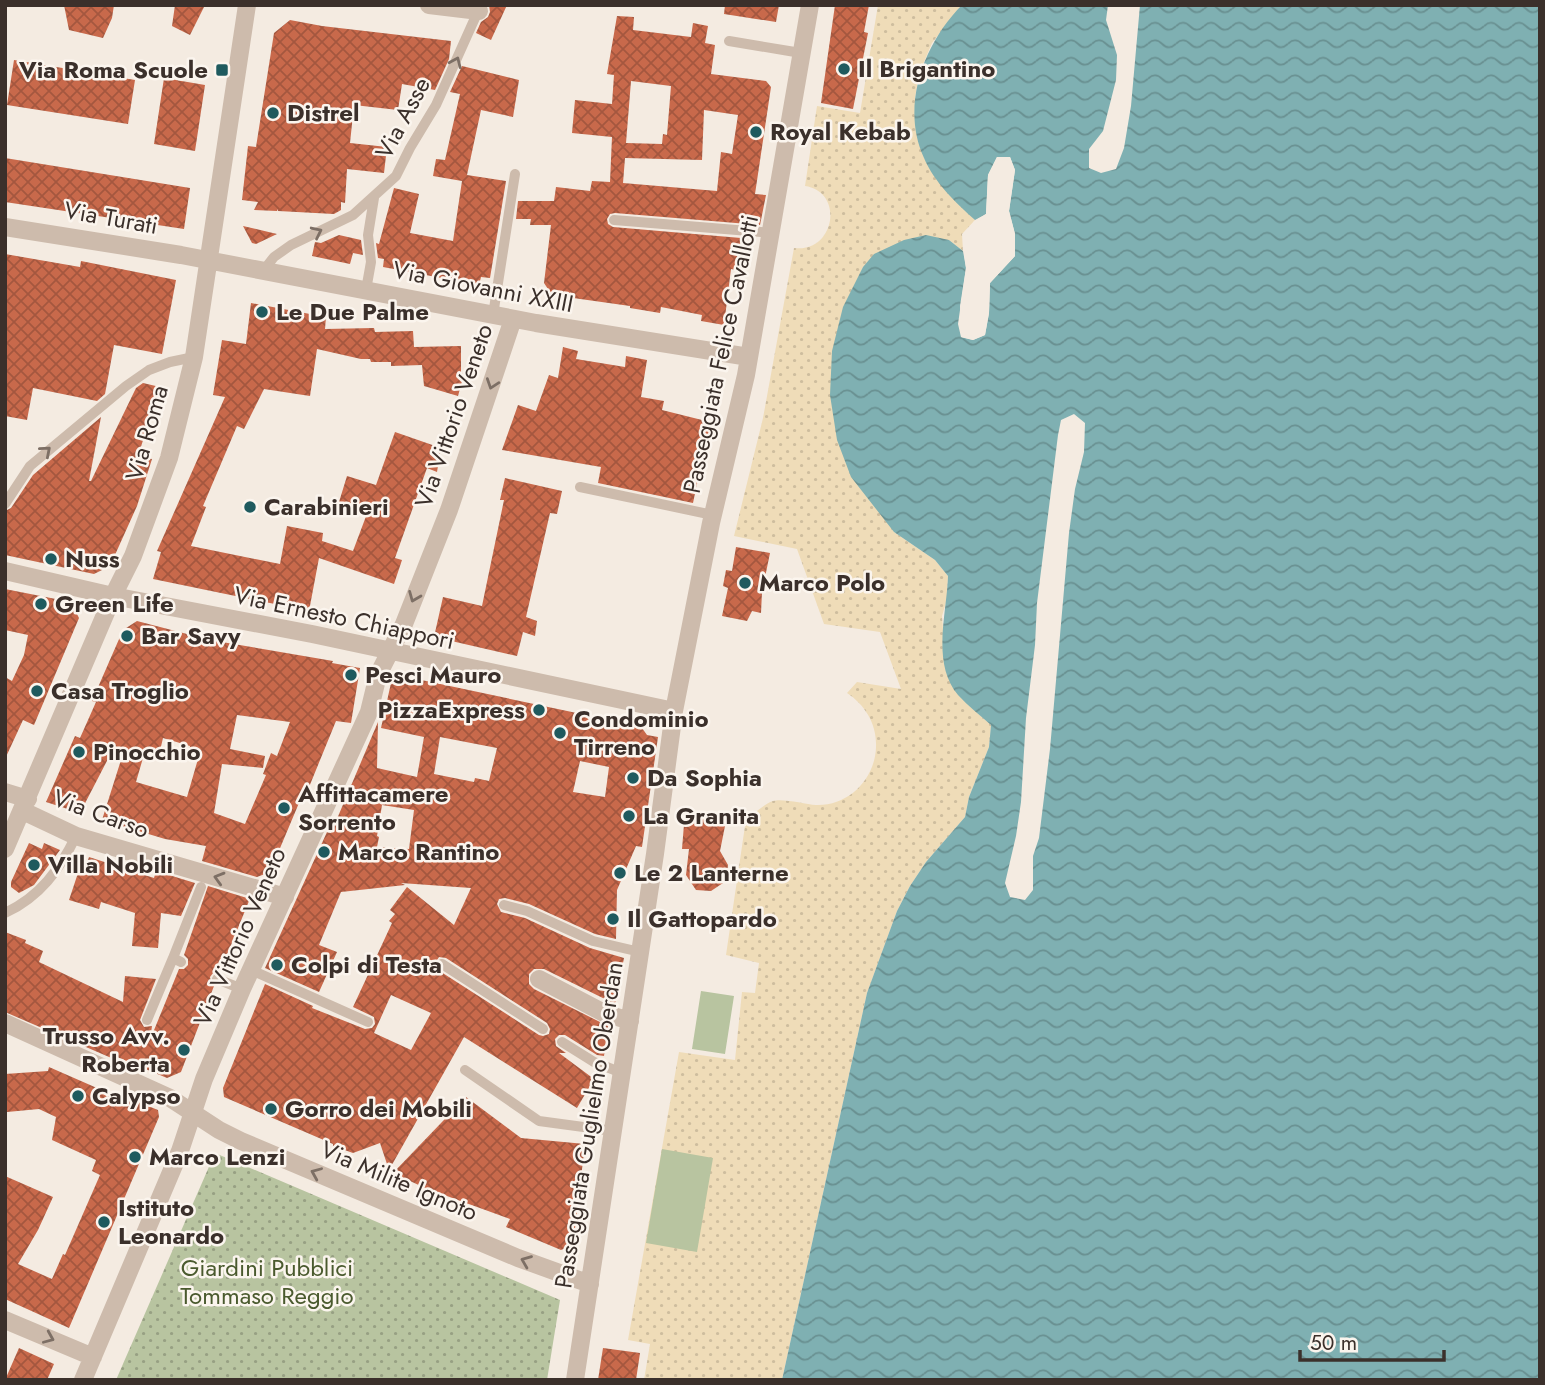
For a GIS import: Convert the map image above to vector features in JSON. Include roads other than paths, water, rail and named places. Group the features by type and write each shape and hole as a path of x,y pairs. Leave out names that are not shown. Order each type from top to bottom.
{"street":[{"name":"Via Roma","path":"5,849 113,596 132,558 169,457 194,357 247,5"},
{"path":"429,5 480,8"},
{"name":"Passeggiata Felice Cavallotti","path":"674,710 713,516 741,401 810,5"},
{"name":"Via Turati","path":"5,226 209,261"},
{"name":"Via Giovanni XXIII","path":"209,261 513,319 749,357"},
{"name":"Via Vittorio Veneto","path":"83,1380 180,1151 204,1079 242,989 365,722 378,675 404,624 449,510 513,319"},
{"name":"Via Ernesto Chiappori","path":"5,571 113,596 674,710"},
{"name":"Passeggiata Guglielmo Oberdan","path":"575,1380 674,710"},
{"name":"Via Carso","path":"5,792 76,836 285,897"},
{"path":"538,979 604,1013 630,1021"},
{"name":"Via Milite Ignoto","path":"5,1023 170,1098 241,1141 517,1258 590,1284"},
{"path":"5,1320 93,1357"}],"lane":[{"name":"Via Asse","path":"262,271 291,245 353,215 396,176 436,105 480,8"},
{"path":"729,41 801,53"},
{"path":"493,315 515,174"},
{"path":"366,290 371,262 368,234 374,198"},
{"path":"614,220 772,233"},
{"path":"5,504 30,466 126,386 149,370 194,357"},
{"path":"580,487 713,516"},
{"path":"5,914 39,892 67,856 76,836"},
{"path":"147,1020 177,960 201,887"},
{"path":"504,905 527,911 593,941 640,952"},
{"path":"442,964 542,1029"},
{"path":"251,970 368,1022"},
{"path":"217,979 242,989"},
{"path":"562,1042 594,1062 622,1073"},
{"path":"465,1070 539,1121 613,1131"}],"water":[{"path":"962,5 1540,5 1540,1380 782,1380 867,993 897,911 910,886 926,862 965,817 969,797 989,747 991,725 958,695 945,668 942,637 948,576 935,560 894,532 851,477 837,440 830,395 832,351 843,307 863,267 874,254 904,240 926,235 949,240 963,251 966,268 960,306 961,337 973,340 985,335 990,283 1015,256 1015,234 1009,211 1015,170 1010,157 997,157 988,175 986,214 975,220 940,184 924,158 917,138 915,97 920,76 937,38 948,20"}],"place":[{"name":"Il Brigantino","path":"844,69"},
{"name":"Via Roma Scuole","path":"222,70"},
{"name":"Distrel","path":"273,113"},
{"name":"Royal Kebab","path":"756,132"},
{"name":"Le Due Palme","path":"262,312"},
{"name":"Carabinieri","path":"250,507"},
{"name":"Nuss","path":"51,559"},
{"name":"Marco Polo","path":"745,583"},
{"name":"Green Life","path":"41,604"},
{"name":"Bar Savy","path":"127,636"},
{"name":"Pesci Mauro","path":"351,675"},
{"name":"Casa Troglio","path":"37,691"},
{"name":"PizzaExpress","path":"539,710"},
{"name":"Condominio Tirreno","path":"560,733"},
{"name":"Pinocchio","path":"79,752"},
{"name":"Da Sophia","path":"633,778"},
{"name":"Affittacamere Sorrento","path":"284,808"},
{"name":"La Granita","path":"629,816"},
{"name":"Marco Rantino","path":"324,852"},
{"name":"Villa Nobili","path":"34,865"},
{"name":"Le 2 Lanterne","path":"620,873"},
{"name":"Il Gattopardo","path":"613,919"},
{"name":"Colpi di Testa","path":"277,965"},
{"name":"Trusso Avv. Roberta","path":"184,1050"},
{"name":"Calypso","path":"78,1096"},
{"name":"Gorro dei Mobili","path":"271,1109"},
{"name":"Marco Lenzi","path":"135,1157"},
{"name":"Istituto Leonardo","path":"104,1222"}],"park label":[{"name":"Giardini Pubblici Tommaso Reggio","path":"267,1282"}]}
